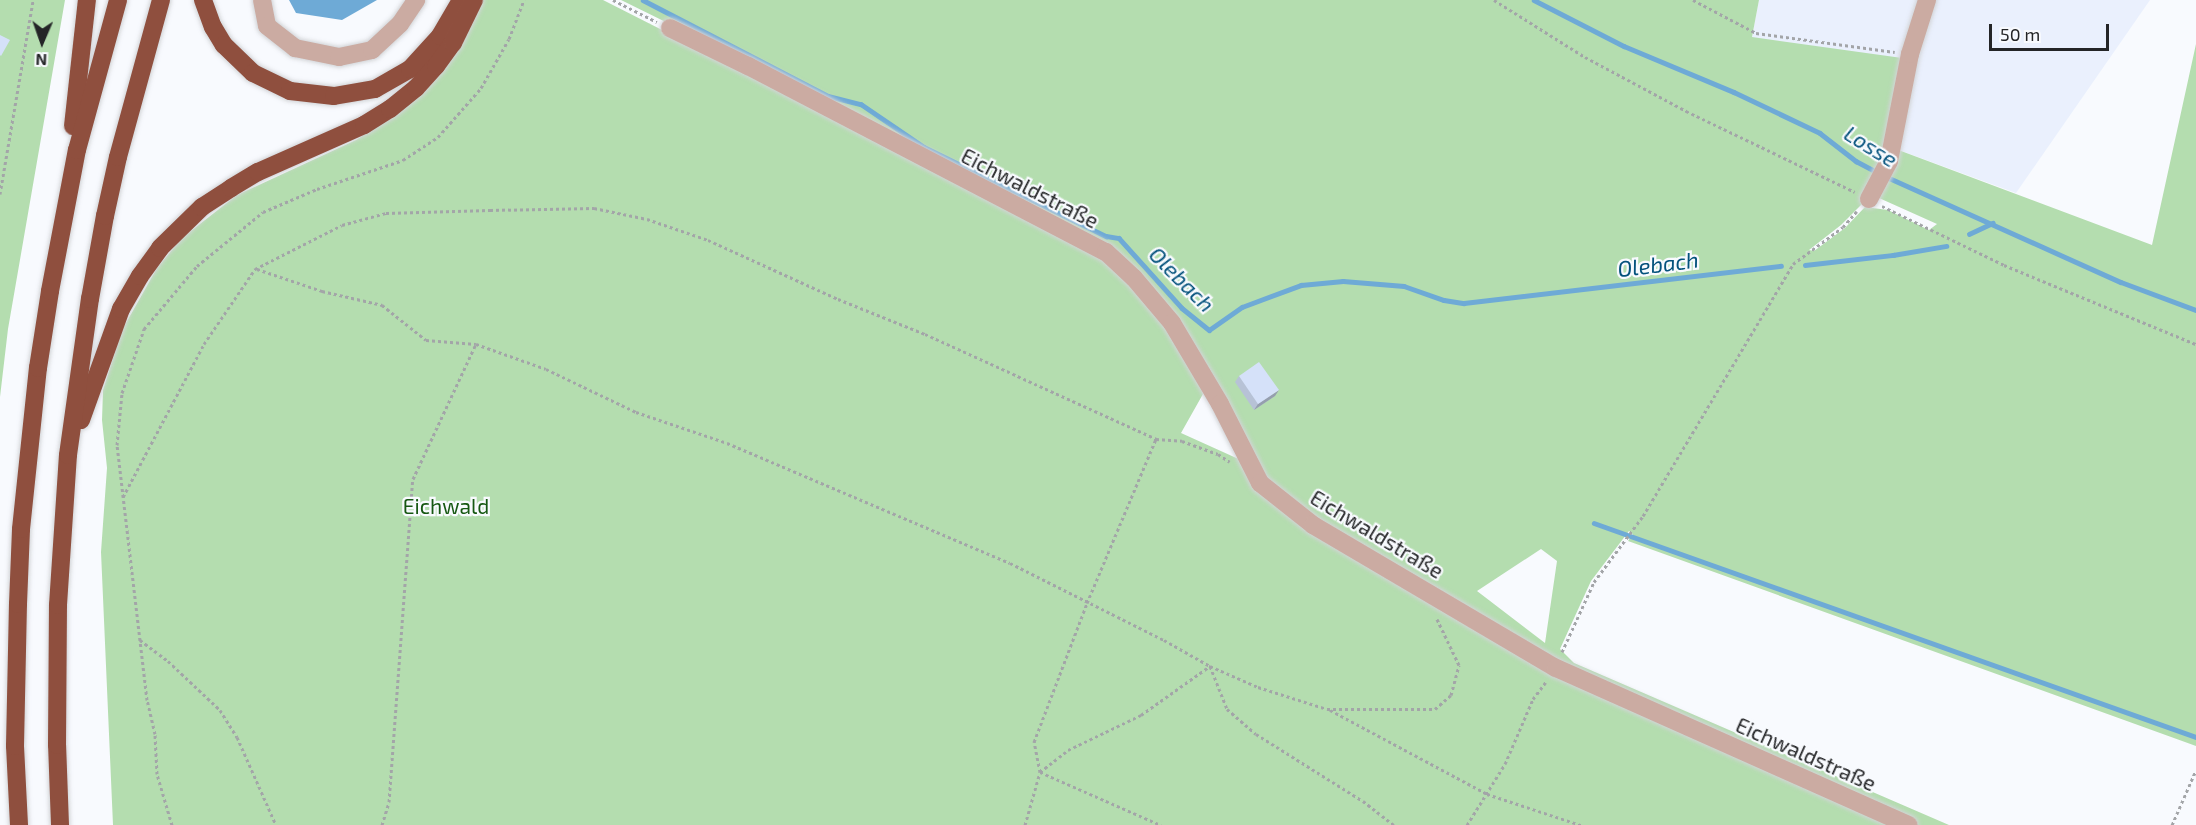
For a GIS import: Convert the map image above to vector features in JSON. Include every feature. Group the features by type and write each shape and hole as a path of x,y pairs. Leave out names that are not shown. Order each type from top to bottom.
{"highway":[{"path":"64,211 87,0"},
{"path":"19,825 15,677 21,529 38,368 64,211 77,150 118,0"},
{"path":"60,825 57,745 58,605 68,455 90,299 105,216 117,158 162,0"},
{"path":"203,0 213,27 224,45 253,73 290,91 334,96 375,89 410,69 441,36 461,0"},
{"path":"68,455 121,309 160,248 202,207 231,188 258,172 364,125 390,109 416,88 436,66 453,43 474,0"}],"street":[{"path":"262,0 267,26 295,48 339,57 372,50 400,24 416,0"},
{"path":"1869,199 1888,161 1910,54 1927,0"},
{"name":"Eichwaldstraße","path":"670,28 748,66 1106,252 1134,278 1172,323 1220,404 1260,483 1313,525 1556,668 1909,825"}],"path":[{"path":"0,194 33,0"},
{"path":"172,825 157,774 154,734 147,700 117,445 123,393 144,329 197,266 224,241 263,212 317,189 403,160 438,137 481,88 509,39 524,0"},
{"path":"613,0 670,28"},
{"path":"1494,0 1615,73 1686,111 2004,265 2196,344"},
{"path":"1693,0 1756,33 1910,54"},
{"path":"1467,825 1505,764 1533,699 1556,668 1594,582 1626,540 1793,264 1843,227 1869,199"},
{"path":"123,497 204,344 255,269 342,225 386,213 594,208 647,219 708,240 838,299 926,334 1156,439 1182,441 1218,454 1235,465"},
{"path":"255,269 322,291 382,305 426,340 476,344 546,369 636,412 749,452 1011,563 1164,640 1210,666 1258,687 1327,709 1487,794 1581,825"},
{"path":"382,825 388,802 412,479 476,344"},
{"path":"1025,825 1040,772 1034,742 1087,603 1156,439"},
{"path":"1327,709 1435,709 1451,695 1460,665 1431,608 1432,594"},
{"path":"140,640 168,661 220,710 237,737 276,825"},
{"path":"1040,772 1068,750 1141,716 1210,666"},
{"path":"1210,666 1227,709 1248,728 1363,801 1394,825"},
{"path":"2172,825 2196,770"},
{"path":"1040,772 1161,825"}],"shaded area":[{"path":"1759,0 2150,0 2016,193 1885,145 1752,37"}],"green space":[{"path":"0,0 65,0 8,329 0,397"},
{"name":"Eichwald","path":"483,0 603,0 1103,254 1133,283 1191,361 1203,394 1181,433 1254,466 1207,368 1175,321 1133,271 1109,250 909,149 749,63 621,0 1759,0 1752,37 1902,58 1885,145 2152,245 2196,44 2196,746 1628,541 1633,534 1629,531 1591,581 1560,649 1574,663 1949,825 113,825 101,552 107,468 102,420 103,390 122,330 157,268 182,238 237,195 356,140 392,117 431,81 460,45","holes":["1879,198 1937,224 1929,230 1888,210 1865,207 1845,228 1814,251 1809,250 1841,225 1865,201","1541,549 1557,561 1545,643 1477,591"]}],"water":[{"path":"289,0 377,0 342,20 296,13"}],"building":[{"path":"0,35 10,40 1,56 0,55"},
{"path":"1259,362 1279,390 1258,404 1239,376"}],"waterway":[{"name":"Olebach","path":"643,0 828,96 861,104 924,147 1106,236 1119,238 1182,308 1209,330 1242,307 1301,285 1343,281 1404,286 1444,300 1464,303 1781,266"},
{"name":"Losse","path":"1534,0 1624,46 1734,92 1820,133 1856,161 1879,173"},
{"name":"Losse","path":"1887,177 2121,282 2196,310"},
{"name":"Olebach","path":"1969,234 1993,223"},
{"name":"Olebach","path":"1805,265 1893,255 1946,246"},
{"path":"1594,523 2196,737"}]}
